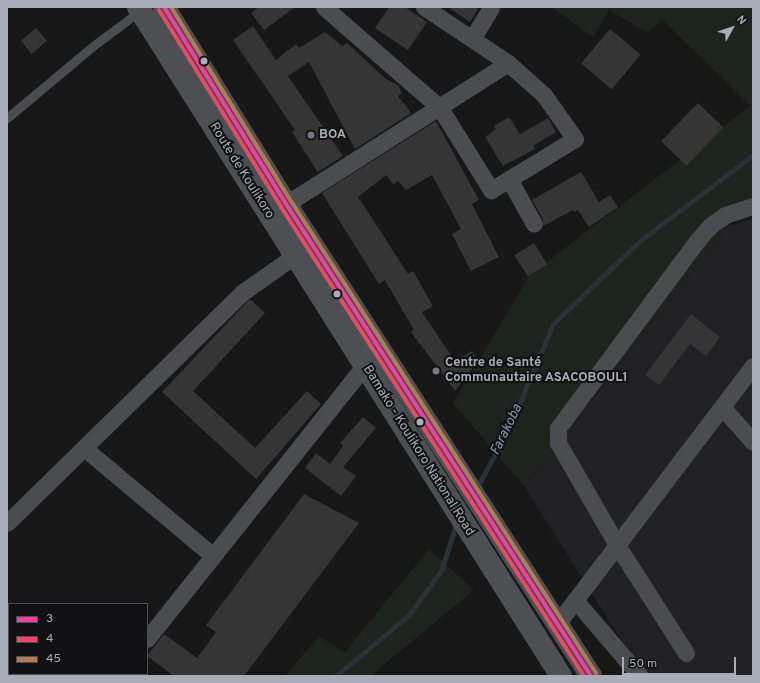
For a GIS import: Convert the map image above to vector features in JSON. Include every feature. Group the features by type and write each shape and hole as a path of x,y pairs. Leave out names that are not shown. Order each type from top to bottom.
{"main road":[{"name":"Route de Koulikoro","path":"164,7 286,204 383,354"},
{"name":"Route de Koulikoro","path":"139,9 344,335"},
{"name":"Bamako - Koulikoro National Road","path":"344,335 561,676"},
{"name":"Bamako - Koulikoro National Road","path":"383,354 591,676"}],"street":[{"path":"324,7 440,108 491,190 575,139 544,95 508,63 424,7"},
{"path":"472,39 491,7"},
{"path":"286,204 440,108 508,63"},
{"path":"509,179 534,224"},
{"path":"686,653 617,545 558,443 558,428 702,236 725,215 753,206"},
{"path":"7,523 243,292 294,256"},
{"path":"148,638 364,366 383,354"},
{"path":"557,624 753,366"},
{"path":"722,407 753,442"},
{"path":"84,448 213,556"},
{"path":"575,600 640,676"}],"lane":[{"path":"7,118 139,9"}],"shaded area":[{"path":"552,7 753,7 753,204 728,226 524,486 453,403 530,275 750,106 662,19 648,33 609,10 593,37"},
{"path":"753,220 753,676 644,676 524,486 728,226"},
{"path":"429,549 474,590 370,676 285,676 319,636 345,652"}],"building":[{"path":"259,7 295,7 264,30 251,13"},
{"path":"389,7 405,7 427,22 408,50 375,28"},
{"path":"448,7 479,7 470,22"},
{"path":"253,26 276,60 296,44 299,48 325,32 342,46 347,43 386,79 398,85 402,93 398,96 411,113 355,149 309,62 288,76 343,156 318,172 292,132 295,130 233,40"},
{"path":"36,28 47,41 32,54 21,41"},
{"path":"610,29 641,55 612,89 581,63"},
{"path":"698,103 723,127 686,165 661,141"},
{"path":"509,117 520,134 548,118 556,132 533,146 535,149 503,166 485,137 496,129 494,126"},
{"path":"436,121 479,200 472,204 499,257 471,271 452,234 461,229 432,175 406,190 398,181 393,184 386,175 358,197 408,274 413,271 433,306 422,312 455,361 472,351 478,361 455,391 411,332 414,330 385,280 379,284 322,193"},
{"path":"581,172 599,202 610,195 618,207 589,227 578,210 574,212 573,210 543,226 543,219 532,200"},
{"path":"534,243 547,264 528,276 514,255"},
{"path":"250,299 265,313 193,391 255,448 307,391 321,404 256,479 162,392"},
{"path":"691,314 720,337 706,356 690,344 659,385 645,375"},
{"path":"363,417 376,428 343,467 356,476 341,496 305,468 316,453 330,464 343,446 340,443"},
{"path":"304,494 359,523 244,676 174,676 148,657 164,634 197,658 216,632 206,625"}],"waterway":[{"name":"Farakoba","path":"477,487 508,431 553,324 641,240 753,155"},
{"name":"Farakoba","path":"336,676 409,615 441,571 456,525"}],"transit line":[{"name":"3","path":"164,7 286,204 591,676"},
{"name":"45","path":"171,7 291,201 596,673"},
{"name":"4","path":"159,10 281,207 584,676"}],"place":[{"name":"BOA","path":"311,135"},
{"name":"Centre de Santé Communautaire ASACOBOUL1","path":"436,371"}]}
